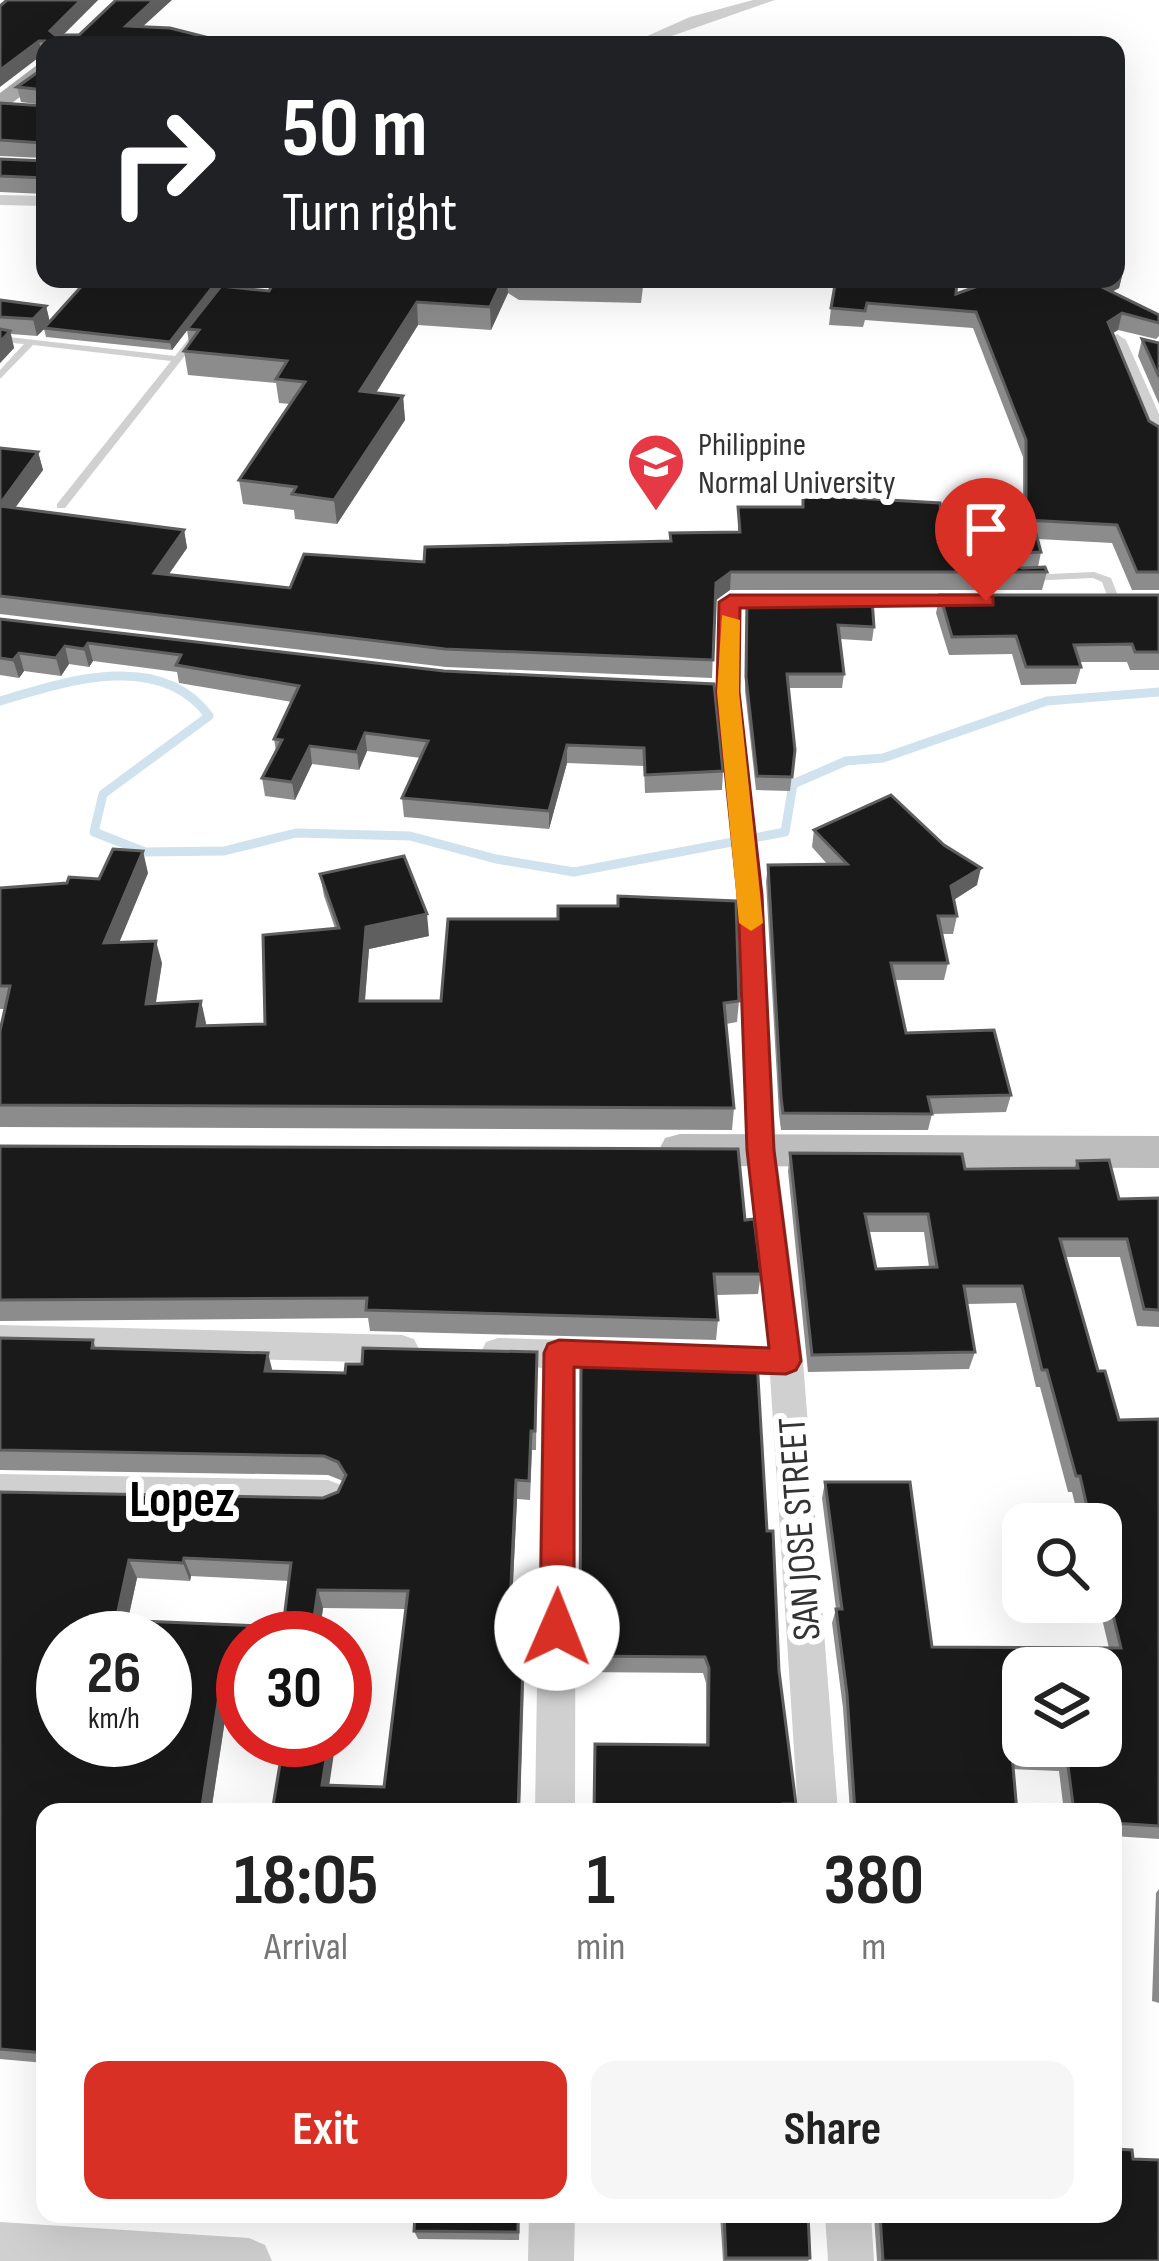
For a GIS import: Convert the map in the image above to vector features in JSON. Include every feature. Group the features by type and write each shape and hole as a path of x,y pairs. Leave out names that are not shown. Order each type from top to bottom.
{"main road":[{"path":"8,109 36,76"},
{"path":"643,1150 1159,1152"}],"street":[{"path":"656,36 768,0"},
{"path":"0,200 36,201"},
{"path":"1128,343 1159,436"},
{"name":"SAN JOSE STREET","path":"817,1803 786,1361 760,1150 750,895 717,691 730,602 1024,601"},
{"path":"0,1339 786,1361"},
{"path":"555,1803 559,1353"},
{"path":"0,1490 328,1496"},
{"path":"551,2261 552,2223"},
{"path":"849,2223 851,2261"},
{"path":"0,2245 249,2261"}],"lane":[{"path":"61,506 202,327"},
{"path":"0,339 178,359"},
{"path":"0,376 32,343"},
{"path":"1004,574 1020,578 1094,575 1107,580 1114,601"}],"building":[{"path":"7,0 81,0 50,31 79,35 116,0 154,0 126,26 170,28 202,36 36,36 36,43 0,70 0,6"},
{"path":"36,73 36,89 17,87"},
{"path":"0,103 36,105 36,143 0,140"},
{"path":"0,159 36,161 36,178 0,176"},
{"path":"80,288 212,288 170,342 44,328"},
{"path":"219,288 499,288 490,307 417,302 360,391 403,396 334,500 292,494 296,487 239,480 305,382 276,379 287,361 184,351 199,330 187,329"},
{"path":"834,288 956,288 956,294 972,288 1104,288 1159,315 1159,323 1122,313 1108,322 1149,421 1159,427 1159,572 1137,572 1117,525 1026,520 1026,440 976,312 867,303 865,311 831,308"},
{"path":"0,300 46,306 33,319 0,317"},
{"path":"1142,339 1159,343 1159,377"},
{"path":"0,448 38,452 0,504"},
{"path":"803,495 940,503 942,528 1035,530 1041,552 1024,553 949,533 939,542 1023,568 1045,567 1047,572 731,572 716,583 713,660 445,649 0,596 0,506 184,530 154,573 290,588 304,554 424,562 425,547 671,541 670,533 740,532 738,507 803,507"},
{"path":"940,595 1159,595 1159,652 1135,652 1132,644 1074,645 1081,667 1026,667 1016,636 952,637"},
{"path":"747,599 872,599 874,627 838,625 844,674 787,674 795,750 792,777 757,776 746,677"},
{"path":"0,619 444,671 714,684 723,771 645,775 644,748 567,745 549,811 402,798 428,741 365,733 357,752 310,746 292,782 262,778 282,740 274,739 299,686 176,665 181,655 88,643 84,649 65,646 56,658 19,653 13,660 0,658"},
{"path":"891,795 944,845 981,868 951,886 957,916 938,916 948,963 891,963 906,1033 994,1030 1011,1095 928,1097 932,1114 783,1113 768,865 847,864 814,830"},
{"path":"113,849 143,851 104,943 156,941 146,1004 201,1001 197,1026 265,1024 263,935 339,928 320,874 404,856 427,914 366,927 360,1001 441,1001 448,919 558,919 558,906 618,906 618,896 736,901 739,1001 724,1003 734,1108 0,1105 0,1031 10,986 0,986 0,888 67,883 69,877 99,879"},
{"path":"0,1146 738,1149 745,1220 754,1219 761,1274 714,1274 718,1320 366,1310 367,1298 0,1300"},
{"path":"790,1153 962,1154 965,1169 1078,1168 1077,1161 1109,1160 1119,1199 1159,1198 1159,1310 1144,1309 1127,1239 1060,1239 1098,1371 1105,1371 1119,1420 1159,1419 1159,1826 1122,1824 1122,1803 1073,1803 1068,1767 1122,1767 1122,1647 1115,1623 1122,1623 1122,1503 1086,1503 1047,1370 1042,1370 1022,1286 964,1286 975,1352 812,1355","holes":["865,1214 928,1214 937,1267 876,1269"]},
{"path":"0,1338 93,1340 92,1348 268,1353 265,1371 345,1373 346,1364 362,1364 363,1348 537,1352 529,1481 516,1480 510,1604 525,1604 518,1803 274,1803 280,1767 325,1767 322,1785 384,1787 408,1591 318,1590 315,1611 285,1611 291,1563 129,1560 118,1611 36,1611 36,1767 192,1767 192,1623 216,1624 216,1715 202,1803 36,1803 36,2052 0,2049 0,1492 323,1498 338,1492 346,1475 338,1462 324,1456 0,1450"},
{"path":"581,1355 757,1360 767,1531 773,1531 779,1671 796,1803 594,1803 595,1744 708,1745 709,1668 705,1657 580,1656"},
{"path":"825,1482 910,1482 932,1647 1002,1647 1002,1767 1013,1767 1016,1803 854,1803 836,1609 842,1609"},
{"path":"1122,2149 1132,2150 1133,2159 1159,2160 1159,2261 883,2261 881,2223 1122,2223"},
{"path":"414,2223 518,2223 518,2232 414,2231"},
{"path":"724,2223 808,2223 810,2258 726,2258"}],"waterway":[{"path":"0,701 82,680 139,677 165,683 189,696 209,716 103,794 94,832 145,852 224,851 296,833 410,836 496,859 574,872 785,832 793,784 846,761 883,758 1047,701 1159,692"}],"slow traffic":[{"path":"729,620 728,692 751,923"}],"place":[{"name":"Philippine Normal University","path":"656,513"}],"district":[{"name":"Lopez","path":"182,1498"}],"route":[{"path":"557,1628 559,1353 786,1361 760,1150 750,895 728,692 730,602 986,601"}]}
